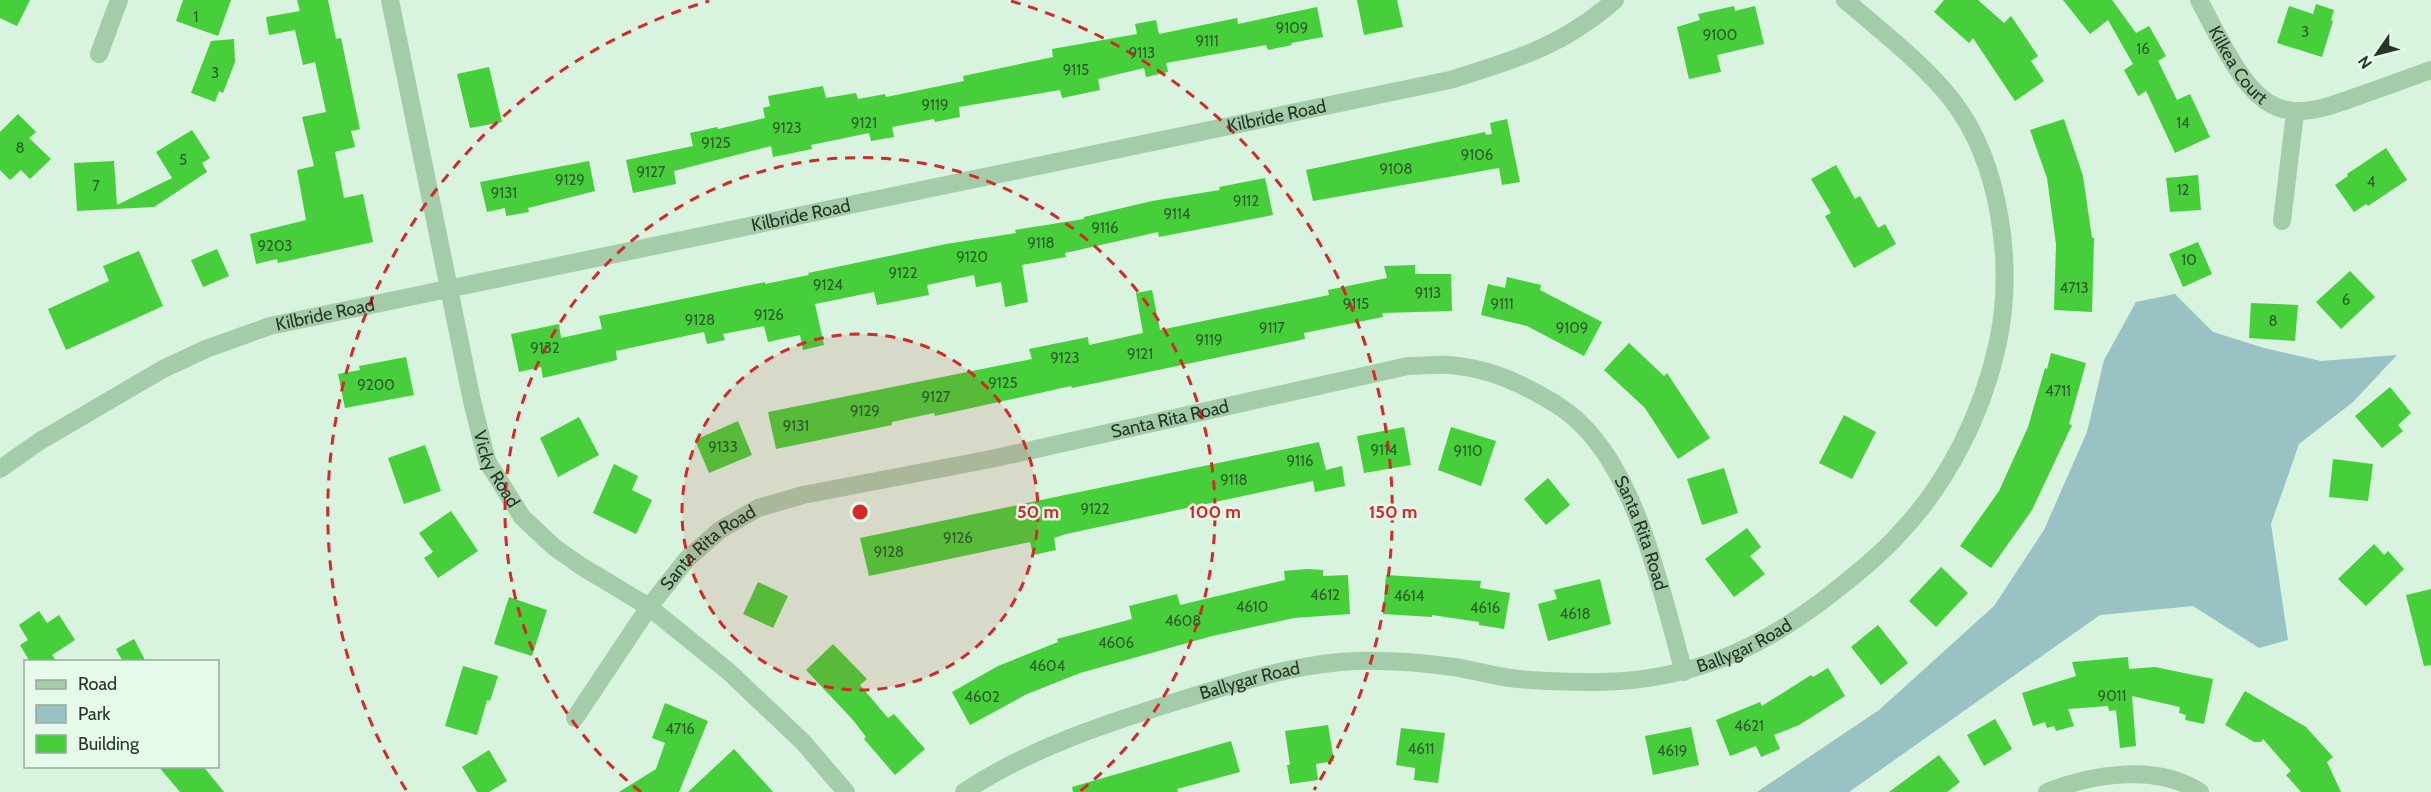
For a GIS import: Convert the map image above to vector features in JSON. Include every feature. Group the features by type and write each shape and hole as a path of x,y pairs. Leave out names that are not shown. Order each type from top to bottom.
{"street":[{"path":"99,54 119,0"},
{"name":"Vicky Road","path":"390,0 472,401 487,461 522,517 554,547 649,607 728,671 803,742 846,792"},
{"name":"Kilbride Road","path":"0,469 40,441 163,369 206,349 270,326 1450,80 1528,56 1564,37 1600,14 1616,0"},
{"name":"Ballygar Road","path":"964,792 985,778 1037,752 1092,730 1222,687 1299,666 1345,662 1395,662 1455,667 1511,678 1551,681 1639,680 1684,672 1714,663 1774,635 1857,573 1899,535 1930,495 1954,456 1979,408 1993,364 2004,313 2002,224 1974,132 1952,100 1917,62 1845,0"},
{"name":"Kilkea Court","path":"2199,0 2238,70 2266,100 2279,108 2295,113"},
{"path":"2282,221 2295,113 2324,109 2431,70"},
{"name":"Santa Rita Road","path":"575,718 649,607 687,559 720,530 758,508 868,481 991,459 1408,366 1450,365 1485,372 1514,382 1550,400 1580,423 1605,452 1623,485 1643,535 1684,672"},
{"path":"2047,792 2065,785 2107,776 2141,775 2168,777 2200,792"}],"green space":[{"path":"2175,294 2213,332 2264,348 2321,361 2397,355 2353,402 2299,444 2271,524 2288,640 2259,648 2193,606 2100,615 1849,792 1757,792 1879,710 1994,606 2044,530 2087,432 2104,360 2136,302"}],"building":[{"path":"0,0 30,0 17,26 0,18"},
{"path":"183,0 231,0 218,36 176,21"},
{"path":"297,0 328,0 336,39 341,38 360,129 351,131 355,147 335,152 344,198 363,194 373,242 278,263 277,259 256,264 250,234 306,220 297,170 314,166 302,117 326,112 315,62 303,65 295,30 269,35 266,17 300,11"},
{"path":"1357,0 1397,0 1403,27 1364,35"},
{"path":"1944,0 1978,0 2004,23 2011,16 2038,56 2031,61 2044,81 2015,101 1973,38 1969,43 1934,12"},
{"path":"2063,0 2112,0 2136,33 2149,26 2166,56 2158,61 2177,100 2190,94 2210,137 2175,153 2146,91 2138,96 2124,70 2133,64 2108,20 2090,34"},
{"path":"2316,4 2334,10 2322,57 2277,43 2289,6 2313,14"},
{"path":"1734,6 1735,11 1755,6 1764,44 1717,55 1721,72 1689,79 1677,27 1700,20 1698,14"},
{"path":"1317,7 1323,37 1268,50 1266,45 1166,63 1168,72 1146,77 1144,68 1098,79 1100,90 1062,98 1060,90 959,107 960,117 935,122 934,119 892,127 894,137 871,141 869,133 811,145 812,149 773,157 771,146 674,171 676,184 633,193 626,160 693,146 690,133 765,118 763,108 770,106 768,96 823,86 826,98 856,93 858,99 885,94 886,97 964,81 963,76 1053,57 1052,49 1137,34 1135,24 1156,20 1159,34 1237,18 1238,24"},
{"path":"234,39 235,62 223,93 219,91 215,102 191,93 211,41"},
{"path":"489,67 502,122 470,128 457,74"},
{"path":"18,114 36,132 29,138 51,159 30,179 21,170 10,180 0,170 0,132"},
{"path":"1507,119 1520,182 1502,185 1499,168 1313,201 1306,170 1485,132 1486,135 1492,134 1490,123"},
{"path":"2064,119 2083,176 2092,238 2094,238 2092,312 2054,310 2056,244 2047,178 2030,130"},
{"path":"192,130 210,158 202,163 207,172 154,207 77,211 74,163 114,161 117,205 172,178 156,152"},
{"path":"2386,148 2407,180 2368,206 2366,204 2354,212 2335,185 2348,176 2347,174"},
{"path":"589,161 595,191 528,208 529,212 506,216 505,208 487,212 480,182"},
{"path":"1836,165 1855,199 1860,196 1878,228 1885,224 1896,244 1854,268 1825,216 1831,213 1811,179"},
{"path":"2198,175 2201,210 2170,212 2166,178"},
{"path":"1265,178 1273,215 1159,237 1158,232 1065,253 1066,257 1022,265 1028,302 1005,307 1001,282 976,287 974,275 927,285 929,295 877,305 874,292 815,304 824,345 803,350 800,335 768,342 764,326 723,334 725,340 707,344 704,332 616,351 617,360 543,378 541,367 519,372 511,334 559,324 561,338 602,329 599,316 809,275 808,273 946,244 1016,233 1015,230 1084,219 1084,217 1152,201 1220,190 1219,187"},
{"path":"2198,242 2212,274 2183,287 2169,254"},
{"path":"217,249 229,276 203,287 191,260"},
{"path":"139,251 163,306 66,350 48,309 109,281 103,266"},
{"path":"1415,265 1415,274 1451,274 1452,311 1382,313 1383,317 1304,333 1305,339 935,416 934,413 892,422 892,425 776,449 768,412 1032,359 1029,349 1088,337 1089,345 1143,333 1136,293 1152,290 1160,330 1329,295 1328,290 1387,278 1384,266"},
{"path":"2350,271 2375,297 2341,329 2316,302"},
{"path":"1507,277 1541,285 1540,290 1602,322 1584,356 1527,326 1481,315 1488,284 1505,288"},
{"path":"2251,303 2298,305 2295,341 2249,338"},
{"path":"1629,343 1664,376 1667,373 1710,438 1678,459 1645,408 1604,370"},
{"path":"2051,353 2086,363 2069,424 2072,425 2032,510 1991,568 1960,546 1999,491 2028,427"},
{"path":"406,357 414,395 345,408 338,374 360,370 359,366"},
{"path":"2390,387 2411,413 2398,425 2403,431 2382,448 2355,416"},
{"path":"1844,415 1876,432 1852,479 1819,463"},
{"path":"579,417 599,455 558,477 540,438"},
{"path":"738,421 752,455 709,473 695,440"},
{"path":"1404,427 1411,465 1364,473 1357,436"},
{"path":"1451,427 1496,441 1481,486 1438,470"},
{"path":"1319,442 1326,470 1342,466 1345,486 1315,492 1313,481 1066,534 1054,538 1056,550 1033,555 1030,542 869,576 860,538"},
{"path":"425,445 441,491 404,504 388,458"},
{"path":"2333,459 2373,464 2368,501 2329,497"},
{"path":"614,464 638,476 632,490 652,500 636,534 593,513"},
{"path":"1724,468 1738,513 1702,525 1687,479"},
{"path":"1548,478 1570,505 1546,525 1524,499"},
{"path":"451,511 478,551 438,578 424,558 433,552 419,533"},
{"path":"1747,528 1761,547 1750,556 1765,574 1734,597 1705,559"},
{"path":"2374,544 2384,555 2388,551 2404,569 2366,606 2338,579"},
{"path":"1941,567 1968,593 1936,627 1909,601"},
{"path":"1323,570 1323,576 1348,575 1350,614 1294,618 1212,636 1080,673 1027,694 970,725 952,692 998,666 1058,642 1057,639 1132,619 1129,606 1177,594 1180,605 1285,580 1284,571"},
{"path":"1386,575 1481,581 1480,588 1510,593 1504,629 1479,625 1479,622 1432,615 1432,617 1383,614"},
{"path":"1600,579 1611,624 1548,641 1538,604 1557,599 1554,590"},
{"path":"758,582 788,596 773,628 743,614"},
{"path":"2431,589 2431,665 2424,666 2406,595"},
{"path":"509,597 547,610 532,656 494,644"},
{"path":"39,611 47,623 59,615 75,640 52,655 56,660 29,660 20,645 28,640 19,625"},
{"path":"1878,625 1908,663 1881,685 1851,647"},
{"path":"134,639 145,660 122,660 116,649"},
{"path":"833,644 867,679 860,685 888,718 894,714 925,749 895,775 864,739 866,737 853,720 806,670"},
{"path":"2128,657 2129,669 2155,667 2213,679 2204,724 2185,720 2186,715 2179,713 2180,707 2132,696 2136,746 2120,748 2116,710 2109,711 2108,706 2068,709 2074,726 2056,731 2054,726 2047,728 2045,722 2033,726 2022,693 2076,676 2072,662"},
{"path":"463,666 498,676 490,701 487,700 477,735 445,726"},
{"path":"1828,668 1845,696 1799,725 1774,735 1780,749 1761,757 1756,746 1730,756 1716,720 1760,702 1762,706 1811,675 1813,677"},
{"path":"2245,691 2306,727 2333,757 2327,762 2341,792 2301,792 2286,775 2291,771 2263,739 2261,742 2254,742 2225,725"},
{"path":"665,703 708,721 679,792 619,792 656,769 665,743 652,738"},
{"path":"1995,719 2012,749 1984,766 1967,735"},
{"path":"1328,725 1334,761 1316,764 1318,780 1290,784 1285,731"},
{"path":"1691,727 1699,765 1653,775 1645,736"},
{"path":"1401,728 1445,733 1438,783 1414,780 1415,768 1396,765"},
{"path":"1231,741 1240,772 1177,789 1178,792 1073,792 1072,787"},
{"path":"734,749 773,792 688,792"},
{"path":"489,750 507,781 489,792 477,792 462,767"},
{"path":"1939,755 1960,782 1947,792 1889,792"},
{"path":"160,768 205,768 224,792 180,792"}]}
